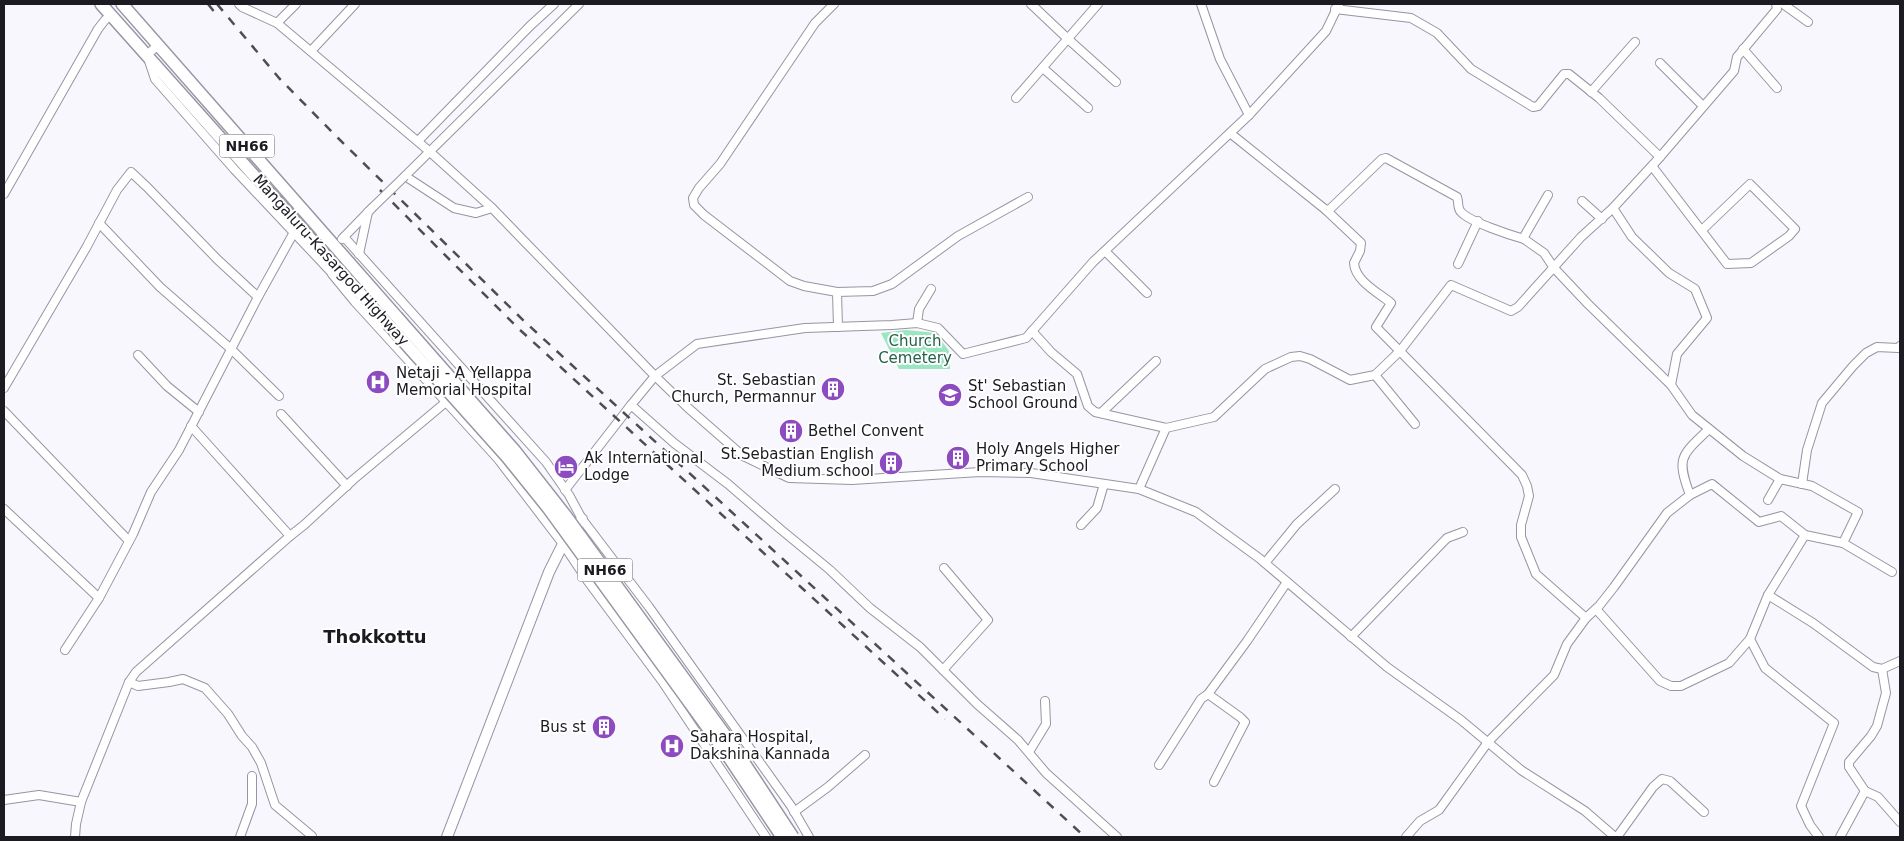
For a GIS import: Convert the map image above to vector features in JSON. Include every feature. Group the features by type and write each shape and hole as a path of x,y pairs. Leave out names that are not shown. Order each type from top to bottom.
{"highway":[{"name":"Mangaluru-Kasargod Highway","path":"101,4 296,229 393,320 515,451 566,516 731,743 793,837"},
{"name":"Mangaluru-Kasargod Highway","path":"122,4 336,247 393,320 548,508 726,752 782,837"}],"main road":[{"path":"447,837 549,572 563,544 582,518"}],"street":[{"path":"277,23 296,4"},
{"path":"311,51 355,4"},
{"path":"418,141 530,26 554,4"},
{"path":"336,247 429,151 579,4"},
{"path":"834,4 815,23 720,164 693,198 694,205 704,215 790,280 804,286 837,292 872,291 892,284 958,236 1028,197"},
{"path":"1031,4 1116,82"},
{"path":"1016,98 1098,4"},
{"path":"1201,4 1220,59 1250,115"},
{"path":"1032,332 1051,352 1077,374 1088,406 1095,412 1101,413 1104,416 1166,428 1214,417 1266,368 1291,357 1300,356 1350,380 1375,375 1400,351 1451,285 1512,311 1518,307 1582,237 1613,208 1652,166 1734,71 1736,57 1777,9 1776,4"},
{"path":"1783,4 1808,22"},
{"path":"242,5 277,23 418,141 492,208 687,407 744,456 789,478 852,480 980,472 1031,473 1139,489 1196,512 1265,563 1386,667 1461,720 1521,770 1585,811 1616,837 1662,779 1670,781 1704,812"},
{"path":"565,490 656,376 697,344 805,328 917,322 938,328 963,354 1026,338 1093,262 1250,115 1326,31 1337,7 1411,18 1437,33 1471,70 1533,107 1538,106 1564,74 1568,74 1591,92 1660,157"},
{"path":"4,194 98,29 111,15"},
{"path":"1591,92 1635,42"},
{"path":"147,55 158,45"},
{"path":"1743,49 1777,88"},
{"path":"1660,63 1703,106"},
{"path":"1043,68 1088,108"},
{"path":"1230,133 1326,210 1361,243 1354,267 1364,281 1391,303 1376,327 1522,475 1529,496 1521,525 1521,537 1536,574 1586,618"},
{"path":"1326,210 1330,209 1384,158 1457,197 1461,212 1504,234 1524,239 1544,253 1554,268 1671,385 1692,415 1709,429 1743,456 1780,479 1812,486 1858,512 1843,543"},
{"path":"1652,166 1727,264 1751,263 1789,236 1795,229 1750,184 1702,230"},
{"path":"4,388 128,173 132,172 218,260 258,297"},
{"path":"406,176 454,208 476,213 492,208"},
{"path":"1524,239 1548,195"},
{"path":"1582,202 1602,218"},
{"path":"1613,208 1632,237 1669,273 1695,289 1707,318 1677,354 1671,385"},
{"path":"360,254 370,210"},
{"path":"1458,264 1478,221"},
{"path":"99,223 160,287 232,349 279,396"},
{"path":"65,650 99,598 129,541 151,492 179,450 258,297 296,229 386,338 498,459 563,544 587,580 662,681 766,837"},
{"path":"344,237 546,462 582,518 649,607 794,812 809,837"},
{"path":"1105,251 1147,293"},
{"path":"328,257 332,274"},
{"path":"917,322 919,309 931,289"},
{"path":"837,292 838,327"},
{"path":"1802,484 1807,450 1822,404 1852,366 1866,353 1877,347 1898,348 1900,346"},
{"path":"138,355 167,386 199,412"},
{"path":"1101,413 1156,361"},
{"path":"1375,375 1415,424"},
{"path":"75,837 81,802 129,682 139,668 446,402"},
{"path":"631,405 674,443 728,484 830,570 870,608 920,647 977,704 1018,740 1046,773 1117,837"},
{"path":"4,411 129,541"},
{"path":"281,414 347,486"},
{"path":"191,426 290,536"},
{"path":"1139,489 1166,428"},
{"path":"1690,495 1683,476 1682,458 1690,447 1709,429"},
{"path":"1768,500 1780,479"},
{"path":"1081,525 1096,508 1104,484"},
{"path":"1406,837 1420,821 1439,810 1488,742 1554,675 1566,644 1614,587 1667,513 1690,495 1712,484 1760,522 1781,516 1805,536 1843,543 1892,572"},
{"path":"1265,563 1297,524 1335,489"},
{"path":"4,509 99,598"},
{"path":"1351,637 1447,538 1463,532"},
{"path":"1596,609 1660,680 1671,686 1681,686 1729,663 1750,639 1768,595 1805,536"},
{"path":"943,670 988,620 944,568"},
{"path":"1159,765 1202,698 1208,694 1247,641 1287,582"},
{"path":"1768,595 1813,623 1873,667 1882,669 1900,661"},
{"path":"1750,639 1765,668 1834,723 1801,806 1810,825 1819,837"},
{"path":"1882,669 1886,693 1877,726 1850,762 1849,767 1865,791 1878,797 1900,822"},
{"path":"129,682 138,686 183,679 205,688 228,714 242,736 252,747 261,763 275,805 312,836"},
{"path":"1208,694 1245,722 1214,782"},
{"path":"1029,752 1046,724 1045,701"},
{"path":"794,812 828,787 865,755"},
{"path":"240,837 252,804 252,776"},
{"path":"1840,837 1865,791"},
{"path":"4,800 39,795 81,802"}],"green space":[{"name":"Church Cemetery","path":"906,330 936,333 949,351 950,369 899,369 881,333"}],"railway":[{"path":"208,4 219,18"},
{"path":"217,4 279,78 524,321 1085,837"},
{"path":"380,190 519,329 945,719"}],"place":[{"name":"Netaji - A Yellappa Memorial Hospital","path":"378,382"},
{"name":"St. Sebastian Church, Permannur","path":"833,389"},
{"name":"St' Sebastian School Ground","path":"950,395"},
{"name":"Bethel Convent","path":"791,431"},
{"name":"Holy Angels Higher Primary School","path":"958,458"},
{"name":"St.Sebastian English Medium school","path":"891,463"},
{"name":"Ak International Lodge","path":"566,467"},
{"name":"Bus st","path":"604,727"},
{"name":"Sahara Hospital, Dakshina Kannada","path":"672,746"}],"district":[{"name":"Thokkottu","path":"375,636"}]}
